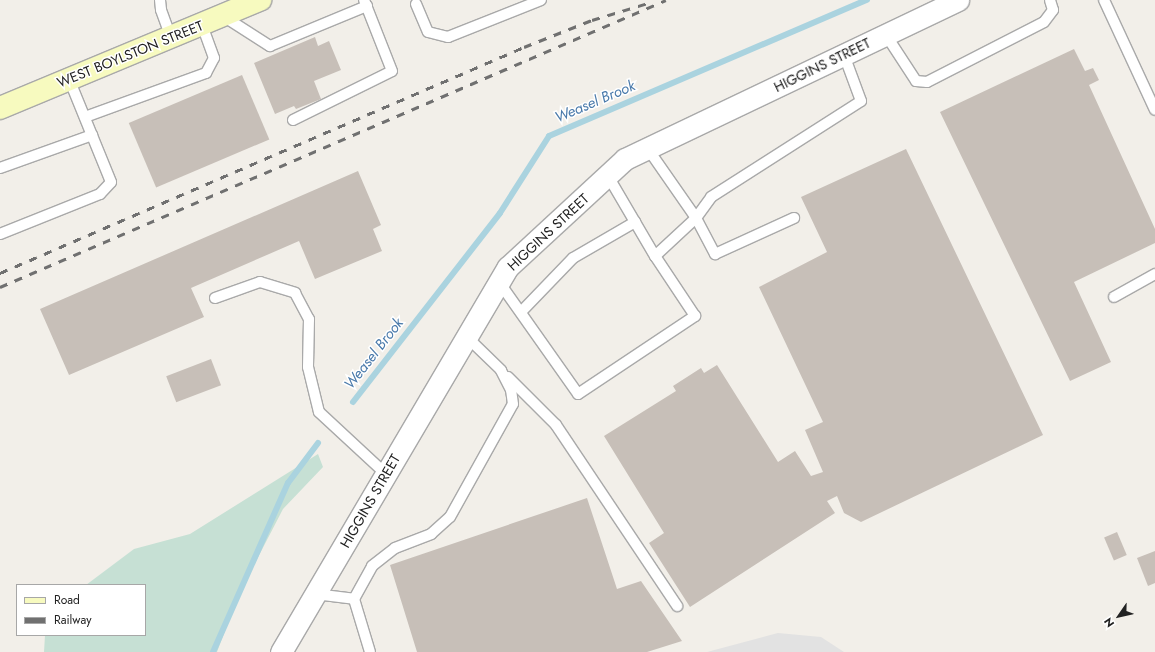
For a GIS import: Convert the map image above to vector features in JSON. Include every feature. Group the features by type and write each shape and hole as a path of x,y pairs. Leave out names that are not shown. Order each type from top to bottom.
{"main road":[{"name":"WEST BOYLSTON STREET","path":"0,108 202,25 256,1"}],"street":[{"name":"HIGGINS STREET","path":"281,652 508,267 625,159 958,0"}],"lane":[{"path":"160,0 161,10 171,37"},
{"path":"418,1 428,32 448,38 541,0"},
{"path":"886,35 916,81 927,82 1044,22 1053,10 1050,0"},
{"path":"1104,0 1155,110"},
{"path":"223,16 270,46 365,3 392,71 293,120"},
{"path":"85,117 206,73 214,58 202,25"},
{"path":"655,256 696,218 711,197 861,101 844,55"},
{"path":"0,234 100,194 111,182 69,79"},
{"path":"0,168 92,135"},
{"path":"648,149 696,218 715,254 794,218"},
{"path":"499,282 578,394 695,316 655,256 608,176"},
{"path":"521,312 573,258 635,222"},
{"path":"1114,297 1155,274"},
{"path":"215,298 260,282 295,293 310,319 308,367 319,412 386,474"},
{"path":"467,337 556,425 678,606"},
{"path":"370,652 354,599 372,566 395,548 431,534 450,517 513,404 511,390 501,370"},
{"path":"315,594 354,599"}],"green space":[{"path":"318,454 323,467 283,509 239,594 217,652 44,652 45,636 146,636 146,584 87,584 134,549 190,534"}],"shaded area":[{"path":"778,633 821,637 844,652 707,652"}],"building":[{"path":"315,37 318,46 329,41 341,70 314,81 321,99 296,109 294,106 275,114 254,63"},
{"path":"1074,49 1085,71 1093,68 1099,80 1089,85 1155,229 1155,243 1074,282 1111,362 1070,381 940,112"},
{"path":"242,75 269,139 156,187 129,123"},
{"path":"906,149 1043,435 861,522 844,513 837,496 827,501 835,513 690,607 649,543 664,533 604,436 676,391 673,386 701,368 704,373 717,365 778,462 795,451 811,476 823,472 805,430 823,422 759,287 827,252 801,197"},
{"path":"358,171 381,225 373,229 382,251 315,279 299,241 191,288 204,317 69,375 40,309"},
{"path":"211,359 221,385 176,402 166,376"},
{"path":"587,498 617,589 641,581 682,641 647,652 417,652 390,565"},
{"path":"1117,532 1127,555 1114,560 1104,537"},
{"path":"1155,551 1155,583 1148,586 1137,558"}],"waterway":[{"name":"Weasel Brook","path":"353,402 500,213 549,136 867,0"},
{"name":"Weasel Brook","path":"213,652 288,483 318,443"}],"railway":[{"path":"0,287 666,0"},
{"path":"0,273 524,47 592,20 648,3"}]}
